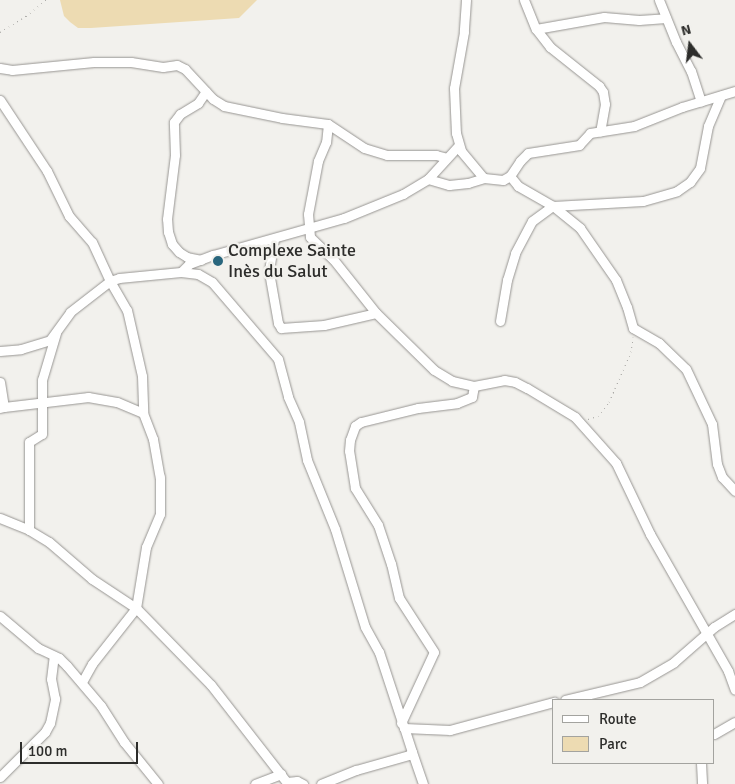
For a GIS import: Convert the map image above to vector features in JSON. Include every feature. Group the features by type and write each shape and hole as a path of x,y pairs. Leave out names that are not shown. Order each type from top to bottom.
{"street":[{"path":"466,0 464,32 454,88 454,116 459,145 467,159 484,178"},
{"path":"524,0 536,29 550,47 604,92 605,104 600,132"},
{"path":"659,0 691,71 700,101"},
{"path":"536,29 604,17 639,20 666,18"},
{"path":"0,68 12,70 94,62 131,62 163,66 177,65 184,69 224,106 282,118 328,124 364,148 387,154 418,154 447,158"},
{"path":"201,260 187,257 172,244 168,232 168,219 175,156 174,122 180,114 198,103 206,91"},
{"path":"428,179 457,185 484,178 503,180 510,176 520,160 528,153 579,145 586,134 634,126 700,101 735,91"},
{"path":"500,321 507,280 515,253 532,220 553,206 643,201 677,191 690,182 700,168 708,126 721,96"},
{"path":"0,100 48,171 69,216 92,242 110,281 127,310 142,376 144,413 153,439 161,495 160,514 145,553 136,608 92,664 82,682"},
{"path":"328,124 326,142 313,182 307,229 310,237 333,259 376,313 434,370 452,381 474,386 504,380 515,382 575,417 616,464 650,534 728,671 735,690"},
{"path":"181,272 189,264 344,218 403,194 428,179 459,145"},
{"path":"510,176 518,186 553,206 580,228 616,280 628,307 632,328 664,347 686,369 712,424 717,464 722,477 735,491"},
{"path":"274,239 269,272 276,313 281,328 324,325 376,313"},
{"path":"0,351 40,344 50,340 70,312 110,281 129,276 181,272 198,274 212,282 278,359 288,398 299,422 307,460 334,529 365,627 379,652 402,726 423,784"},
{"path":"29,530 29,442 42,434 42,380 56,333"},
{"path":"0,382 2,408 88,397 117,402 144,413"},
{"path":"402,726 434,652 399,598 391,564 378,525 354,488 349,451 350,440 355,426 361,422 410,410 466,400 472,397 474,386"},
{"path":"0,518 29,530 49,542 92,579 136,608 211,685 288,783 297,781 303,784"},
{"path":"569,699 640,682 674,662 706,634 735,615"},
{"path":"0,616 38,648 54,656 82,682 134,756 158,784"},
{"path":"0,777 45,732 50,723 55,699 51,679 54,656"},
{"path":"402,726 450,730 552,703"},
{"path":"715,733 735,722"},
{"path":"321,784 356,770 403,758 412,752"},
{"path":"701,764 702,784"},
{"path":"255,784 281,774"}],"path":[{"path":"0,32 26,16 46,0"},
{"path":"575,417 592,419 598,416 609,402 631,352 632,328"}],"green space":[{"path":"60,0 257,0 239,18 78,28 64,16"}],"place":[{"name":"Complexe Sainte Inès du Salut","path":"218,261"}]}
